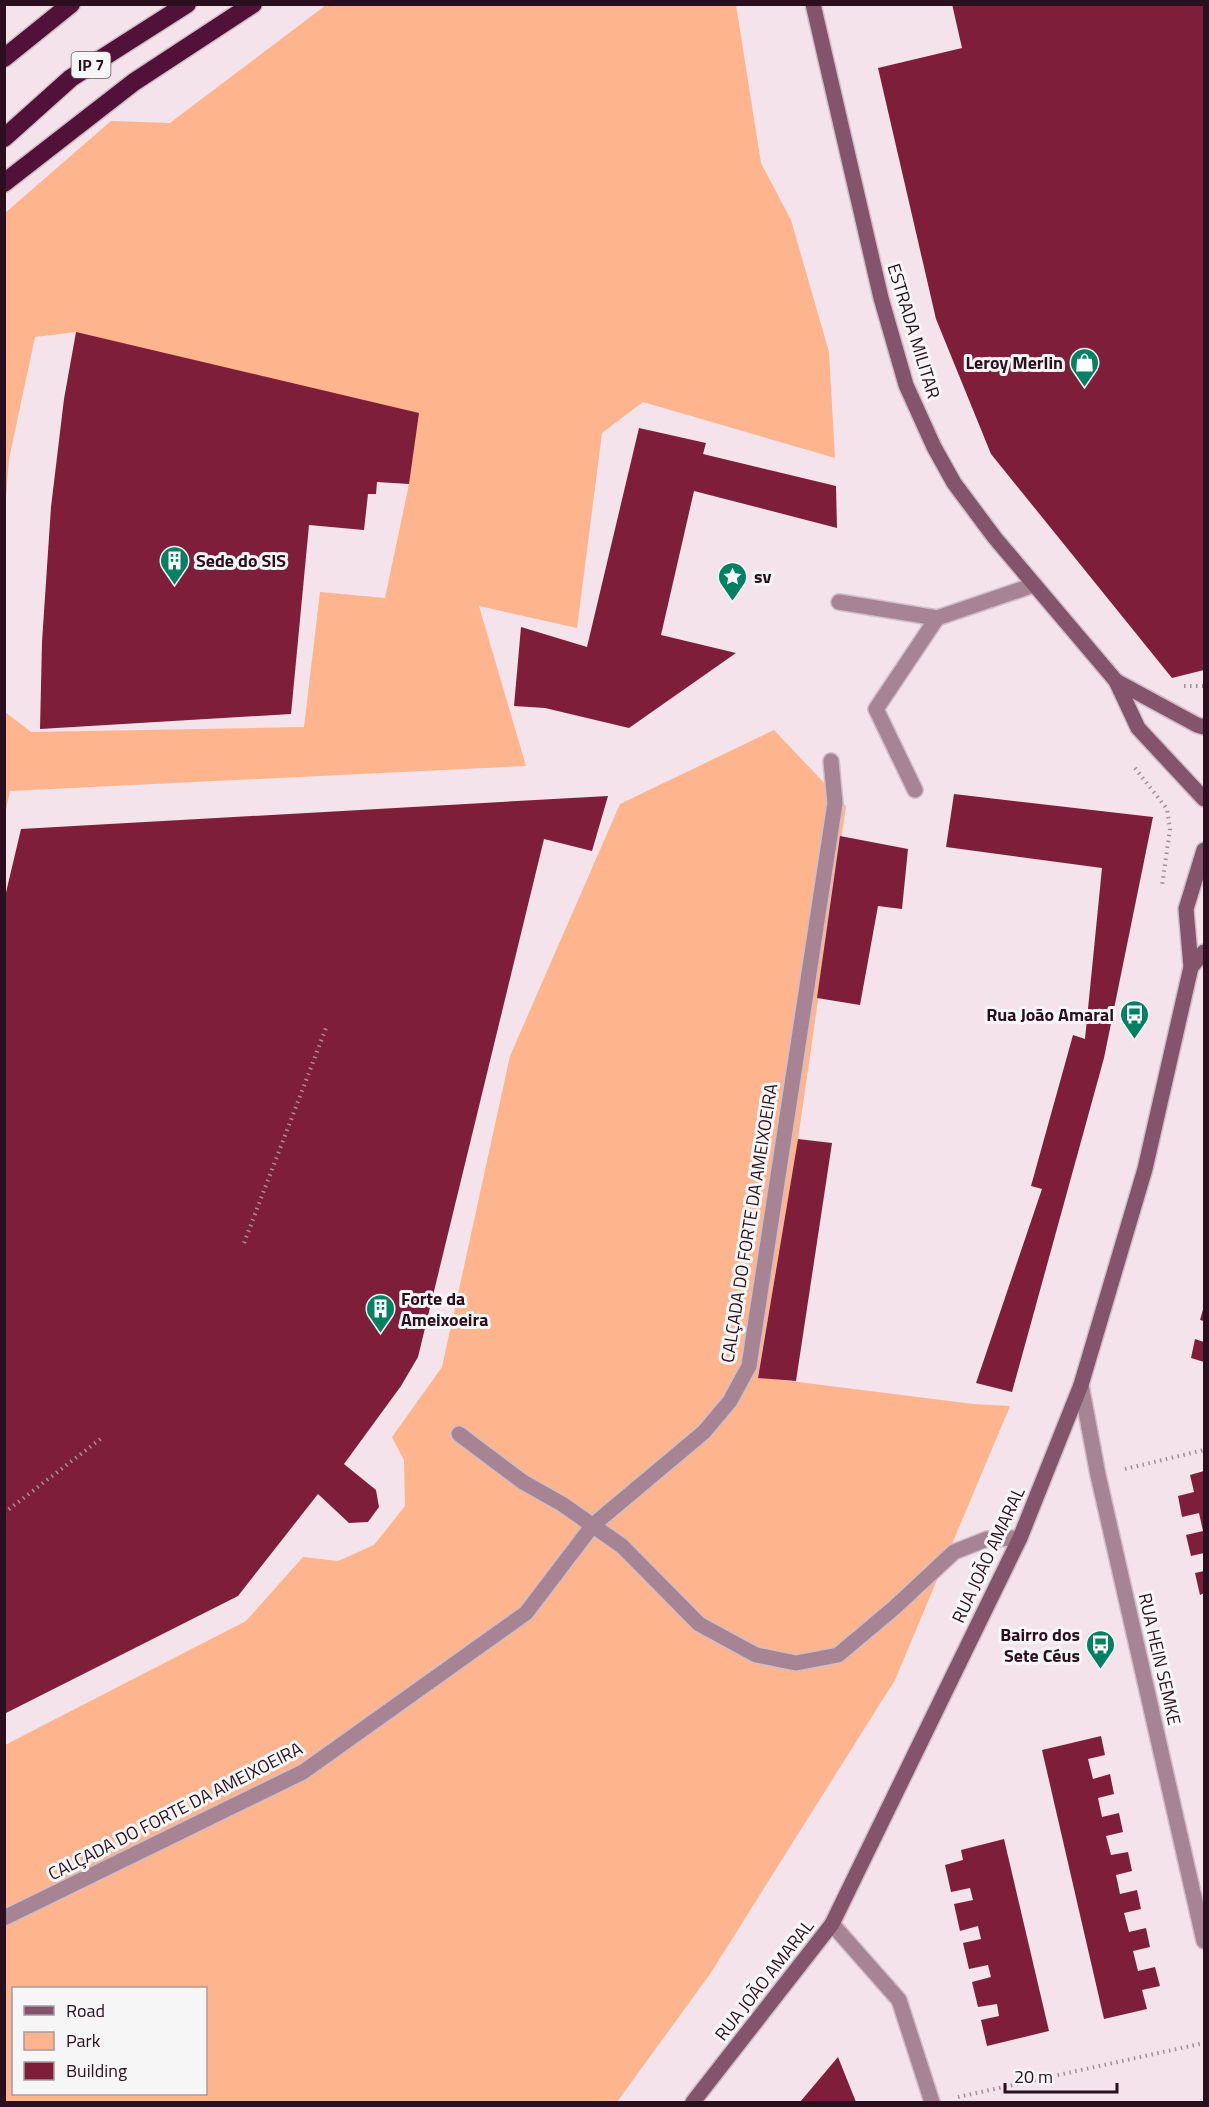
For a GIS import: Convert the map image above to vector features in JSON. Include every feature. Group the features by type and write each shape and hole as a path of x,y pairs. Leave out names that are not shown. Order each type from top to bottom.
{"highway":[{"path":"4,58 72,4"},
{"name":"IP 7","path":"4,138 70,78 187,4"},
{"path":"4,183 134,82 253,4"}],"street":[{"name":"ESTRADA MILITAR","path":"813,4 881,298 906,385 934,447 954,483 1034,585 1116,681 1138,728 1204,799"},
{"path":"839,602 938,618 1034,585"},
{"path":"915,790 876,709 938,618"},
{"name":"ESTRADA MILITAR","path":"1116,681 1204,727"},
{"name":"CALÇADA DO FORTE DA AMEIXOEIRA","path":"4,1918 303,1772 526,1613 593,1525 704,1432 729,1401 749,1366 835,803 831,761"},
{"name":"RUA JOÃO AMARAL","path":"693,2103 832,1924 1020,1538 1081,1385 1145,1169 1191,967 1186,909 1204,850"},
{"name":"RUA JOÃO AMARAL","path":"1191,967 1204,951"},
{"name":"RUA HEIN SEMKE","path":"1081,1385 1098,1475 1204,1941"},
{"path":"459,1434 523,1482 593,1525 622,1546 699,1624 756,1655 796,1663 838,1655 894,1608 954,1552 987,1539 1020,1538"},
{"path":"832,1924 899,2000 932,2103"}],"path":[{"path":"244,1244 326,1028"},
{"path":"4,1513 103,1437"},
{"path":"1098,1475 1204,1450"},
{"path":"956,2098 1204,2043"}],"green space":[{"path":"326,5 736,5 761,163 791,220 829,352 835,458 643,402 602,433 577,628 479,606 526,766 10,791 5,814 5,712 31,732 304,727 320,592 385,598 409,484 76,332 35,337 9,459 5,511 5,213 111,121 170,123"},
{"path":"774,730 846,806 798,1139 758,1377 973,1404 1010,1406 895,1680 710,1974 617,2102 5,2102 5,1745 246,1621 303,1557 338,1561 374,1545 405,1506 404,1460 392,1437 442,1367 510,1056 620,804"}],"building":[{"name":"Leroy Merlin","path":"952,4 1204,4 1204,670 1172,678 991,454 936,319 878,68 962,48"},
{"name":"Sede do SIS","path":"76,332 419,413 409,484 377,482 376,494 368,494 364,530 309,525 291,714 40,729 42,642 51,507 64,399"},
{"path":"639,428 706,443 703,454 836,486 837,528 694,491 661,635 736,653 629,728 545,708 514,706 521,627 587,647"},
{"path":"954,794 1153,817 1104,1058 1012,1392 976,1383 1042,1189 1031,1186 1073,1035 1085,1039 1102,868 946,847"},
{"path":"608,796 592,851 544,839 418,1357 401,1386 344,1464 376,1490 379,1507 368,1522 349,1523 318,1494 238,1596 4,1714 4,901 21,829"},
{"path":"840,836 908,849 902,909 878,906 860,1005 817,998"},
{"path":"798,1139 832,1143 796,1381 758,1378"},
{"path":"1204,1306 1204,1321 1200,1320"},
{"path":"1195,1339 1204,1342 1204,1362 1191,1358"},
{"path":"1204,1471 1204,1553 1191,1556 1186,1535 1203,1531 1199,1513 1182,1517 1178,1496 1194,1492 1190,1475"},
{"path":"1204,1571 1204,1593 1200,1595 1195,1573"},
{"path":"1101,1736 1105,1755 1088,1759 1093,1779 1110,1774 1114,1794 1098,1798 1102,1817 1119,1813 1123,1832 1106,1836 1111,1855 1128,1852 1132,1871 1116,1875 1120,1894 1137,1890 1141,1909 1124,1913 1129,1932 1146,1928 1150,1947 1133,1951 1138,1971 1155,1967 1160,1986 1142,1990 1147,2009 1104,2019 1042,1750"},
{"path":"1004,1839 1049,2031 987,2046 981,2020 999,2016 997,2004 978,2007 972,1982 991,1977 988,1965 969,1969 963,1943 981,1939 978,1926 960,1931 954,1904 973,1900 970,1888 951,1892 945,1865 963,1860 961,1850"},
{"path":"838,2057 856,2102 800,2102"}],"place":[{"name":"Leroy Merlin","path":"1084,388"},
{"name":"Sede do SIS","path":"175,586"},
{"name":"sv","path":"733,602"},
{"name":"Rua João Amaral","path":"1135,1040"},
{"name":"Forte da Ameixoeira","path":"380,1334"},
{"name":"Bairro dos Sete Céus","path":"1101,1670"}]}
